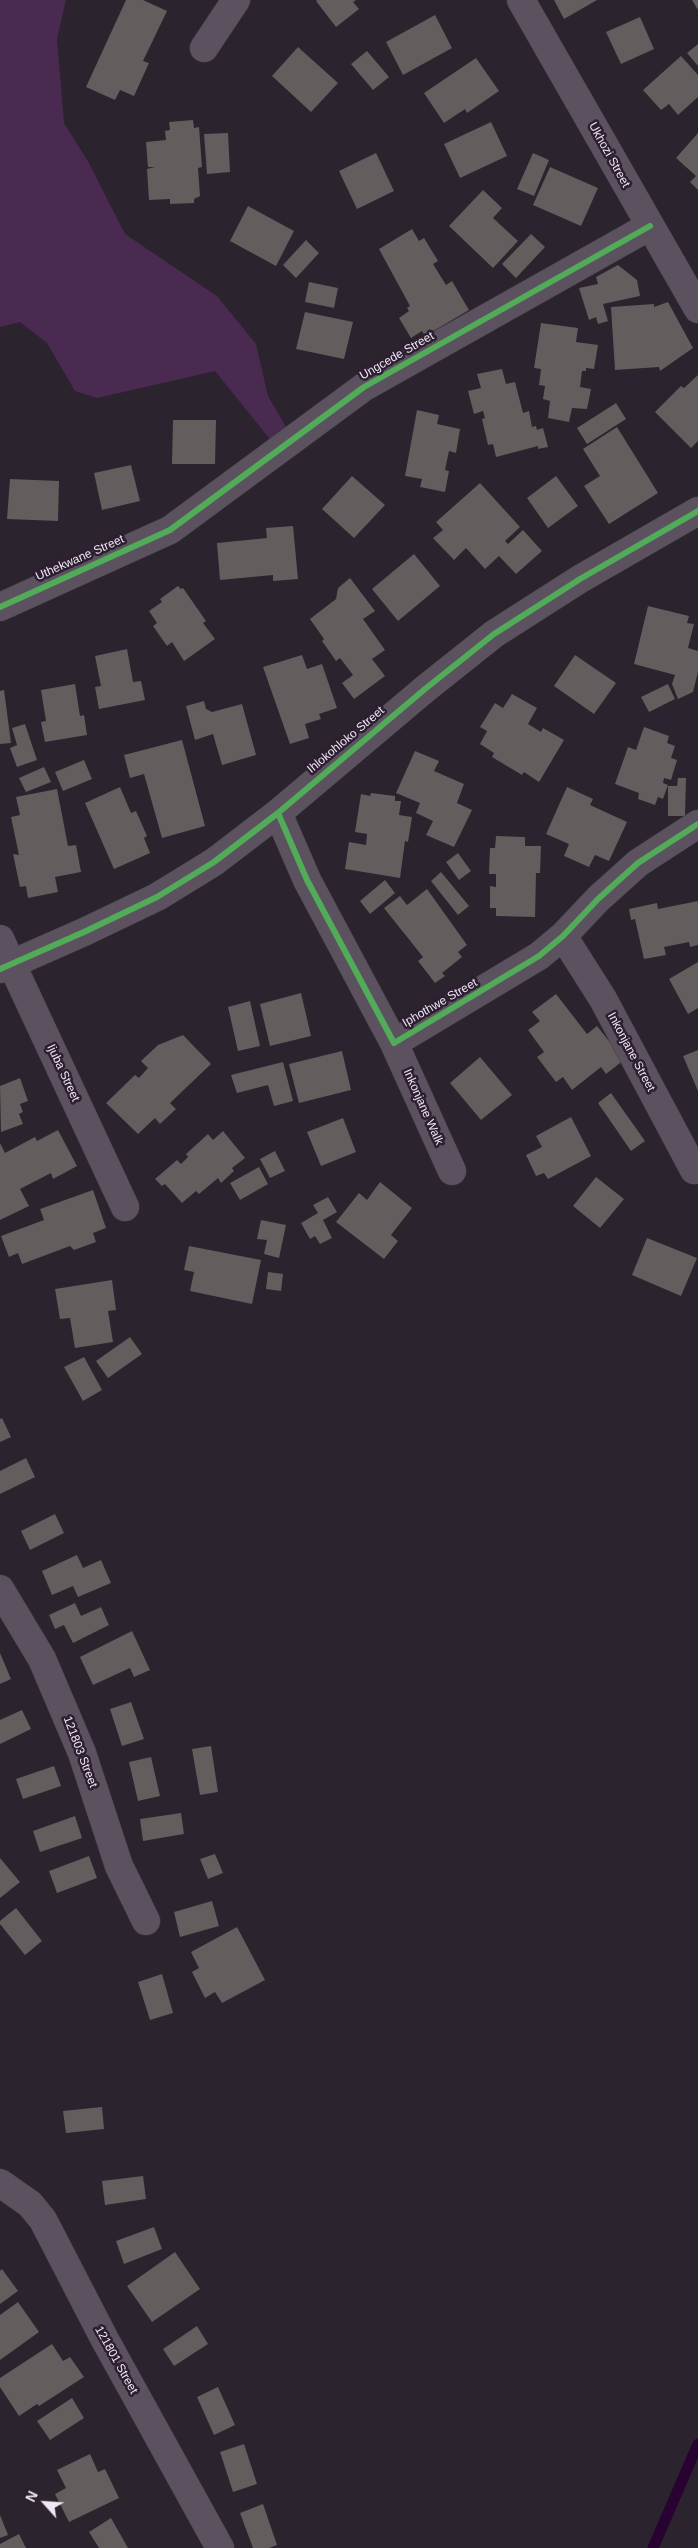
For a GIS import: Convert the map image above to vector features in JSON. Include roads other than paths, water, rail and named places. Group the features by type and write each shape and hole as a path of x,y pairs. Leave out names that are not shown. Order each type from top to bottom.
{"street":[{"path":"204,48 236,0"},
{"name":"Ukhozi Street","path":"521,0 698,308"},
{"name":"Ungcede Street","path":"170,530 364,387 650,226"},
{"name":"Ihlokohloko Street","path":"6,966 157,897 214,862 278,813 410,701 494,634 580,579 698,511"},
{"name":"Uthekwane Street","path":"0,607 170,530"},
{"name":"Iphothwe Street","path":"278,813 307,880 394,1043 492,986 539,956 563,936 598,899 638,863 698,824"},
{"name":"Inkonjane Street","path":"563,936 603,999 694,1170"},
{"name":"Ijuba Street","path":"0,939 6,966 125,1207"},
{"name":"Inkonjane Walk","path":"394,1043 452,1172"},
{"name":"121803 Street","path":"0,1589 42,1658 82,1753 118,1866 146,1922"},
{"name":"121801 Street","path":"0,2183 30,2204 43,2220 104,2338 220,2548"}],"waterway":[{"path":"653,2548 698,2444"}]}
